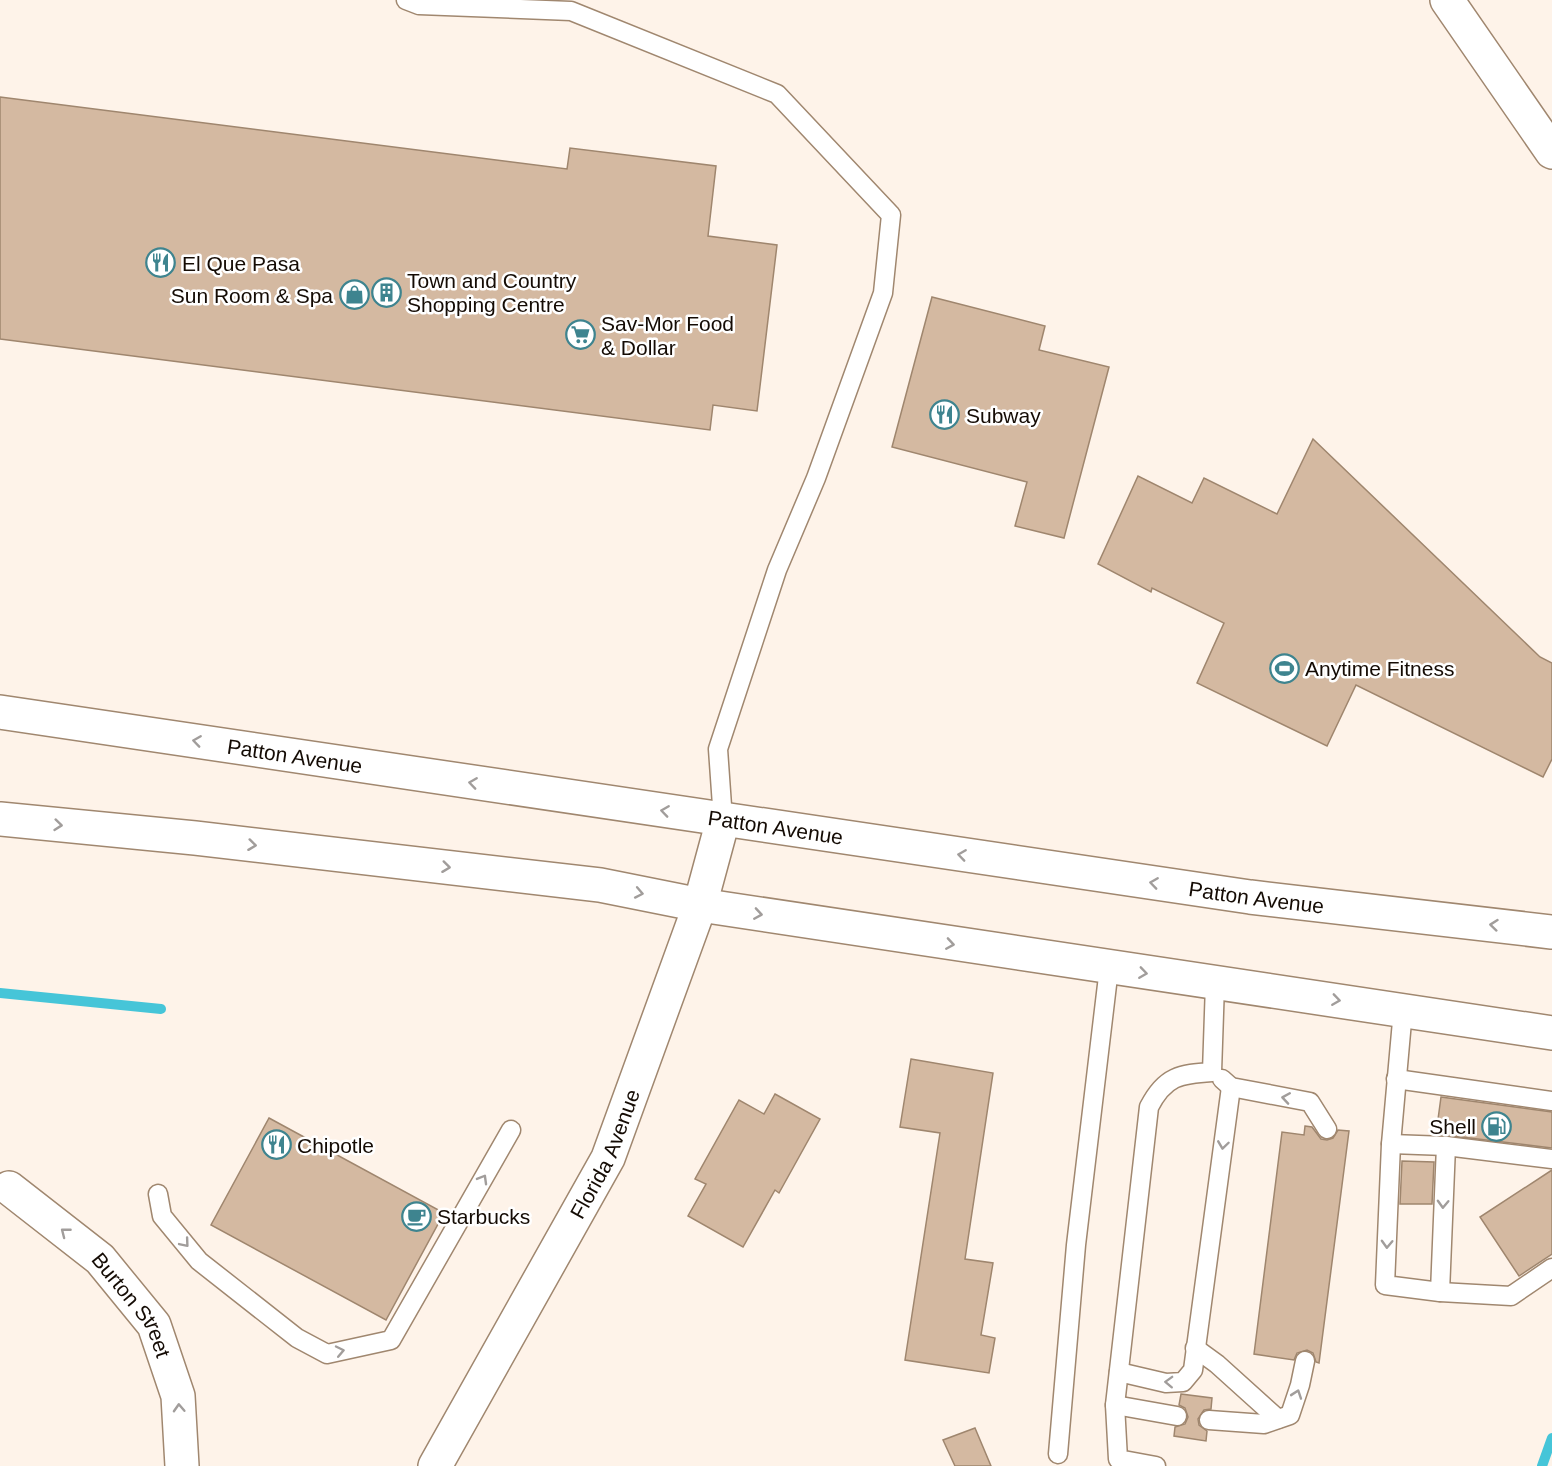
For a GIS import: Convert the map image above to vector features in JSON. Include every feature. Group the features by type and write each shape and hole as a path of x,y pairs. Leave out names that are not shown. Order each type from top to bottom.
{"main road":[{"path":"1447,0 1552,152"},
{"name":"Patton Avenue","path":"0,712 1250,897 1552,932"},
{"path":"0,819 195,838 600,885 700,905 1552,1033"},
{"name":"Florida Avenue","path":"435,1466 608,1158 700,905 723,820"},
{"name":"Burton Street","path":"5,1185 100,1259 154,1324 178,1396 182,1466"}],"lane":[{"path":"406,0 419,5 571,11 777,94 891,215 883,293 816,478 777,570 718,749 723,820"},
{"path":"1058,1454 1076,1245 1109,968"},
{"path":"1212,1072 1215,984"},
{"path":"1403,1010 1391,1144 1385,1285 1440,1292 1511,1296 1552,1268"},
{"path":"1156,1466 1118,1459 1115,1405 1149,1107 1158,1089 1182,1074 1212,1072 1231,1087 1311,1102 1327,1129"},
{"path":"1396,1079 1552,1101"},
{"path":"1119,1372 1166,1383 1183,1382 1192,1370 1231,1087"},
{"path":"158,1194 162,1216 200,1261 297,1338 327,1354 391,1340 511,1130"},
{"path":"1391,1144 1446,1146 1552,1159"},
{"path":"1440,1292 1446,1146"},
{"path":"1195,1348 1217,1364 1278,1419"},
{"path":"1209,1420 1264,1424 1290,1415 1305,1361"},
{"path":"1115,1405 1177,1416"}],"building":[{"name":"Town and Country Shopping Centre","path":"0,97 567,169 570,148 716,166 708,236 777,245 757,411 713,405 710,430 0,339"},
{"path":"932,297 1045,326 1039,350 1109,367 1064,538 1015,526 1027,482 892,447"},
{"path":"1313,439 1540,657 1552,663 1552,759 1543,777 1356,685 1327,746 1197,683 1224,623 1152,588 1151,592 1098,564 1138,476 1192,503 1204,478 1277,514"},
{"path":"911,1059 993,1073 965,1259 993,1263 981,1335 995,1338 989,1373 905,1360 940,1133 900,1127"},
{"path":"775,1094 820,1119 779,1193 775,1190 743,1247 688,1216 706,1184 695,1179 739,1100 764,1114"},
{"path":"1441,1097 1552,1112 1552,1148 1436,1134"},
{"path":"269,1118 444,1213 386,1320 211,1225"},
{"path":"1305,1126 1312,1127 1321,1139 1327,1140 1333,1138 1338,1130 1349,1131 1319,1363 1316,1362 1313,1353 1307,1350 1297,1353 1294,1360 1254,1354 1282,1132 1304,1135"},
{"path":"1402,1161 1434,1162 1432,1204 1400,1204"},
{"path":"1552,1170 1552,1254 1519,1276 1480,1217"},
{"path":"1181,1394 1212,1398 1211,1409 1204,1410 1198,1419 1199,1425 1207,1431 1206,1441 1174,1436 1175,1427 1185,1424 1188,1417 1185,1408 1179,1405"},
{"path":"975,1428 991,1466 955,1466 943,1440"}],"waterway":[{"path":"0,993 161,1009"},
{"path":"1542,1466 1552,1438"}],"place":[{"name":"El Que Pasa","path":"161,263"},
{"name":"Town and Country Shopping Centre","path":"386,292"},
{"name":"Sun Room & Spa","path":"354,295"},
{"name":"Sav-Mor Food & Dollar","path":"580,335"},
{"name":"Subway","path":"945,415"},
{"name":"Anytime Fitness","path":"1284,668"},
{"name":"Shell","path":"1497,1126"},
{"name":"Chipotle","path":"276,1145"},
{"name":"Starbucks","path":"416,1216"}]}
